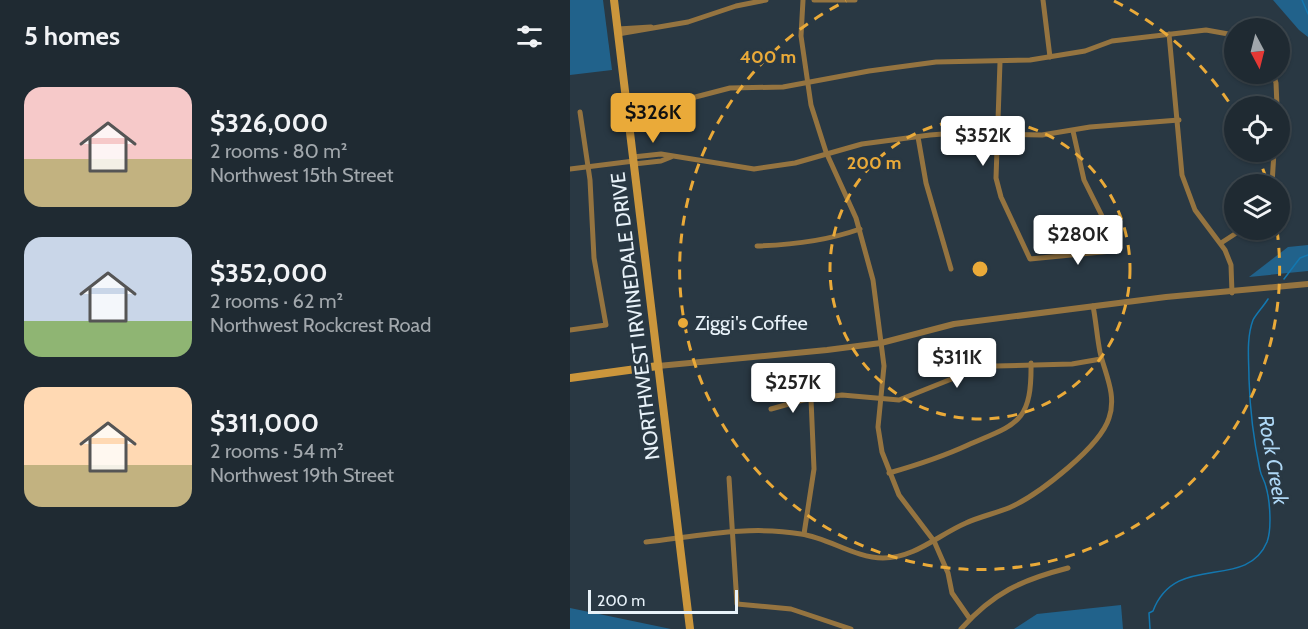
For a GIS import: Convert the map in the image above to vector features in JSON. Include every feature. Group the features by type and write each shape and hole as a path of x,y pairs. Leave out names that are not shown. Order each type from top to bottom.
{"main road":[{"name":"NORTHWEST IRVINEDALE DRIVE","path":"614,0 690,629"},
{"path":"570,378 658,366"}],"street":[{"path":"618,31 688,22 736,6 766,0"},
{"path":"803,0 801,36 814,118 826,152 860,229 871,271 884,366 879,440 889,473 899,495 934,541 948,573 952,593 970,619"},
{"path":"814,0 855,0"},
{"path":"1044,0 1050,57"},
{"path":"680,101 730,88 767,88 807,84 870,70 936,62 1000,62 1050,57 1085,51 1112,41 1206,30 1224,33"},
{"path":"1169,34 1179,120 1182,175 1195,210 1221,243 1231,265 1232,292"},
{"path":"1000,62 996,177 1001,197 1030,259 1113,250 1117,246 1084,180 1073,131"},
{"path":"570,330 606,325 592,238 589,167 580,112"},
{"path":"570,169 634,161 661,154 754,169 795,163 826,152 861,144 918,137 956,133 1042,135 1179,120"},
{"path":"918,137 926,183 951,269"},
{"path":"757,246 814,242 860,229"},
{"path":"1221,243 1226,240"},
{"path":"658,366 733,357 774,357 881,343 954,324 1184,295 1308,284"},
{"path":"646,542 733,531 782,531 804,534 865,556 880,558 913,552 966,523 1010,508 1034,495 1055,479 1101,434 1109,418 1112,400 1101,359 1093,306"},
{"path":"771,409 811,399 850,395 906,398 969,372 995,366 1031,363 1072,364 1101,359"},
{"path":"889,473 938,459 1008,429 1023,412 1030,396 1031,363"},
{"path":"804,534 814,469 811,399"},
{"path":"729,478 736,604 791,609 851,629"},
{"path":"961,629 981,608 1013,586 1030,578 1068,568"}],"shaded area":[{"path":"570,0 603,0 612,70 570,75"},
{"path":"1273,0 1308,0 1308,37 1299,30"},
{"path":"1308,245 1308,271 1249,277 1288,247"},
{"path":"1121,605 1123,629 1014,629 1037,614"},
{"path":"570,608 671,629 570,629"}],"waterway":[{"name":"Rock Creek","path":"1302,0 1308,14"},
{"name":"Rock Creek","path":"1284,279 1300,258 1308,255"},
{"name":"Rock Creek","path":"1150,629 1149,613 1153,611 1164,593 1178,582 1194,576 1244,565 1257,557 1267,542 1270,530 1269,507 1254,435 1248,349 1253,320 1268,299"}],"place":[{"name":"Ziggi's Coffee","path":"683,323"}]}
